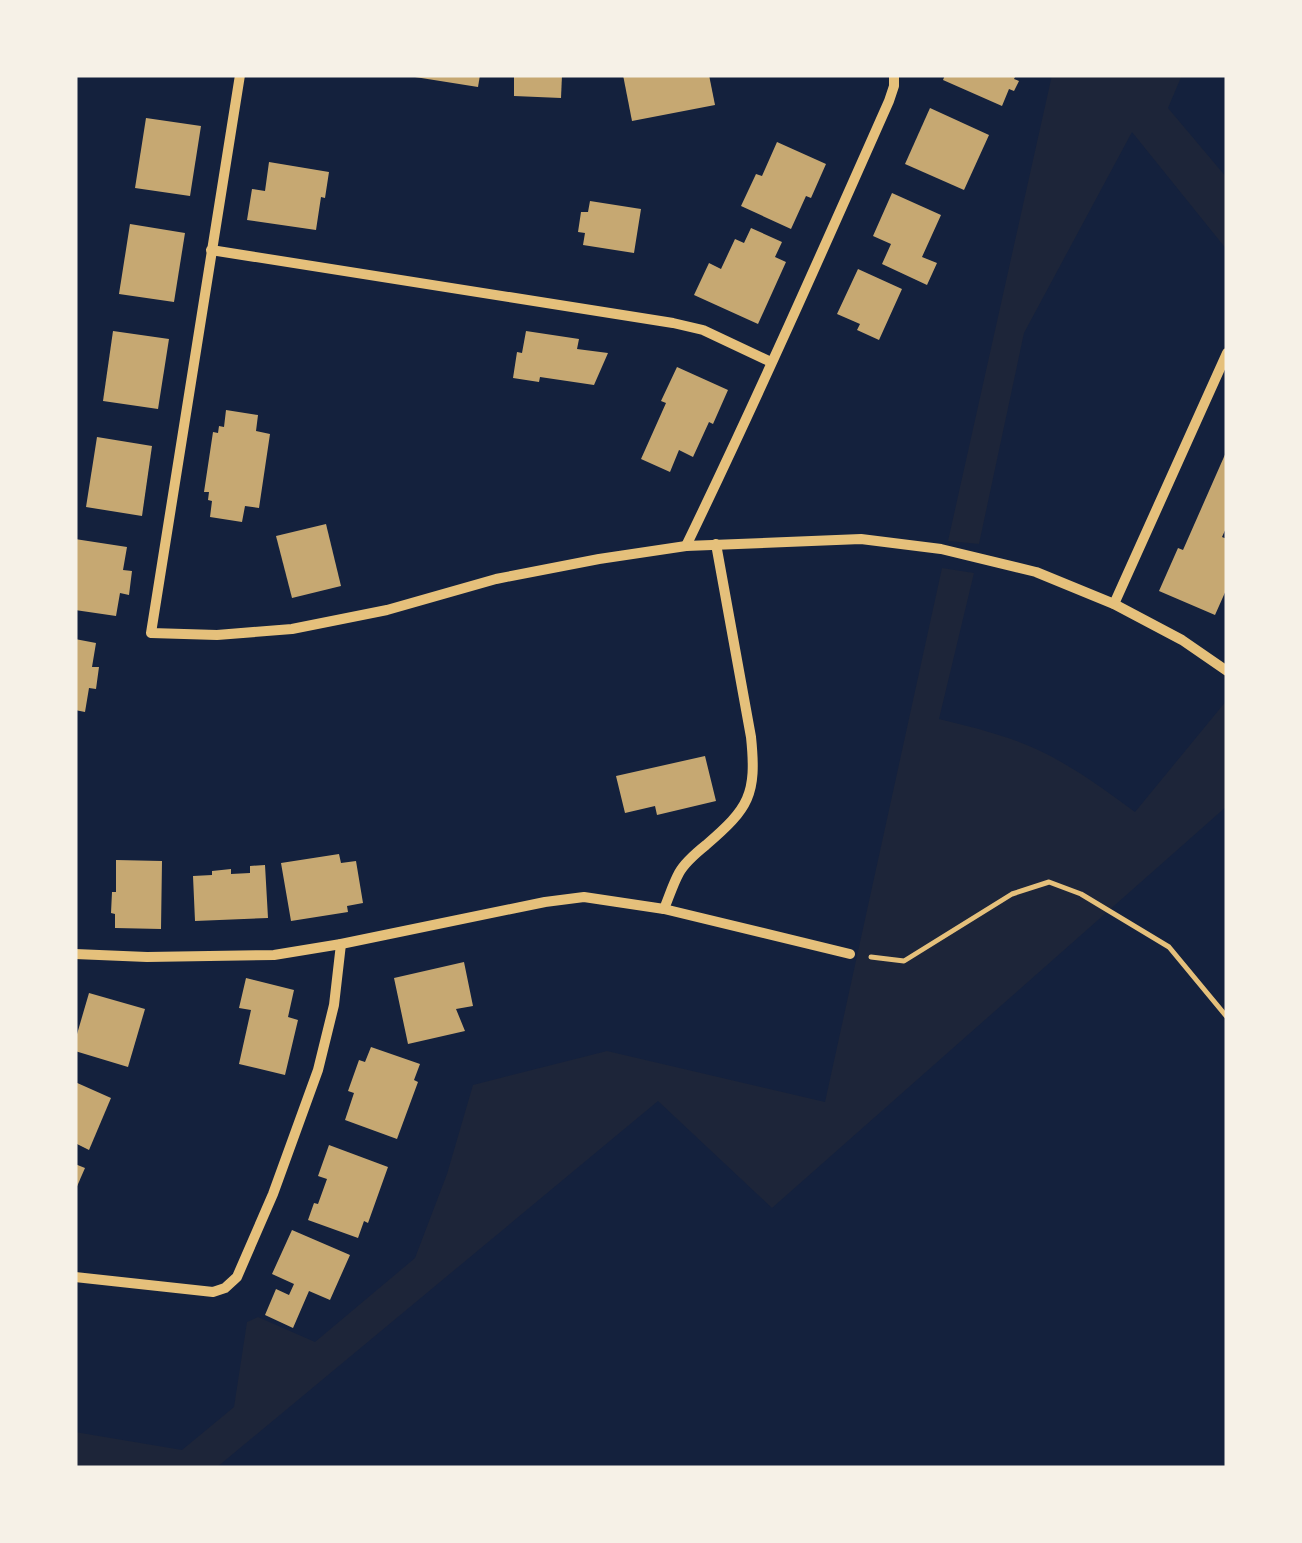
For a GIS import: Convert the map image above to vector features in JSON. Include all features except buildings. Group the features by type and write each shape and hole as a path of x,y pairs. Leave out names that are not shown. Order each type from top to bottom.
{"street":[{"path":"240,75 151,633 292,629 388,610 496,580 686,546 860,539 942,549 1036,572 1114,604 1182,640 1227,671"},
{"path":"686,546 889,102 894,75"},
{"path":"210,250 673,323 703,330 771,362"},
{"path":"1114,604 1227,353"},
{"path":"664,909 680,871 730,824 750,794 754,766 716,544"},
{"path":"75,954 274,955 584,897 664,909 850,954"},
{"path":"75,1276 213,1292 236,1278 273,1194 318,1070 334,1005 342,944"}],"path":[{"path":"850,954 904,961 1012,894 1049,882 1082,894 1169,947 1227,1017"}],"shaded area":[{"path":"1052,75 1182,75 1168,108 1227,178 1227,250 1132,132 1024,333 979,544 948,541"},
{"path":"942,568 974,573 939,719 1036,749 1075,770 1135,812 1227,700 1227,806 772,1208 658,1101 216,1468 75,1468 75,1432 182,1450 234,1407 247,1322 258,1317 315,1342 415,1258 447,1174 473,1085 607,1051 825,1102"}]}
